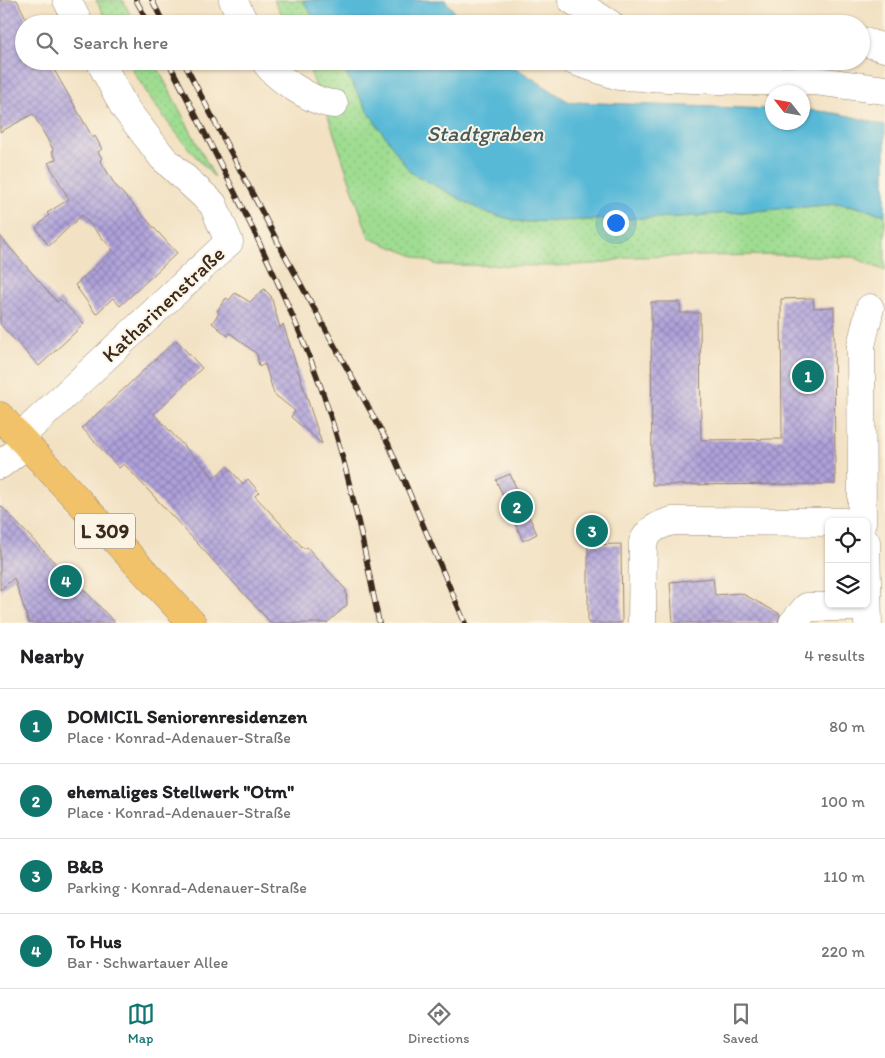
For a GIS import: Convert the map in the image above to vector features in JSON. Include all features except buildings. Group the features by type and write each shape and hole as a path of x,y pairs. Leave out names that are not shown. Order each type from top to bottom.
{"main road":[{"name":"L 309","path":"9,428 192,623"}],"street":[{"path":"67,0 75,15"},
{"path":"232,0 240,15"},
{"path":"572,0 596,15"},
{"path":"870,44 885,48"},
{"name":"Katharinenstraße","path":"9,428 229,242 213,204 162,158 124,106 105,70"},
{"path":"270,70 314,99 334,104"},
{"path":"601,70 619,76 744,81 816,81 885,90"},
{"path":"862,511 861,346 870,308"},
{"path":"0,465 9,428"},
{"path":"642,623 644,542 646,536 663,523 673,521 825,522"},
{"path":"793,623 807,607 867,615 866,563"}],"green space":[{"path":"96,0 123,0 130,15 104,15"},
{"path":"274,0 303,0 312,15 282,15"},
{"path":"133,70 159,70 215,178 168,122"},
{"path":"310,70 344,70 369,113 484,212 522,222 681,217 838,204 849,205 885,215 885,271 853,257 777,255 630,257 597,264 553,266 437,265 369,238 329,119"}],"water":[{"path":"303,0 445,0 457,15 312,15"},
{"name":"Stadtgraben","path":"344,70 519,70 569,102 765,109 765,130 810,130 810,111 834,113 885,126 885,215 849,205 838,204 681,217 522,222 484,212 410,172 369,113"}],"railway":[{"path":"136,0 144,15"},
{"path":"152,0 160,15"},
{"path":"173,70 262,248 312,363 334,426 343,459 359,524 379,623"},
{"path":"188,70 282,250 388,443 465,623"}],"place":[{"name":"DOMICIL Seniorenresidenzen","path":"808,376"},
{"name":"ehemaliges Stellwerk \"Otm\"","path":"517,507"},
{"name":"B&B","path":"592,531"},
{"name":"To Hus","path":"66,581"}]}
